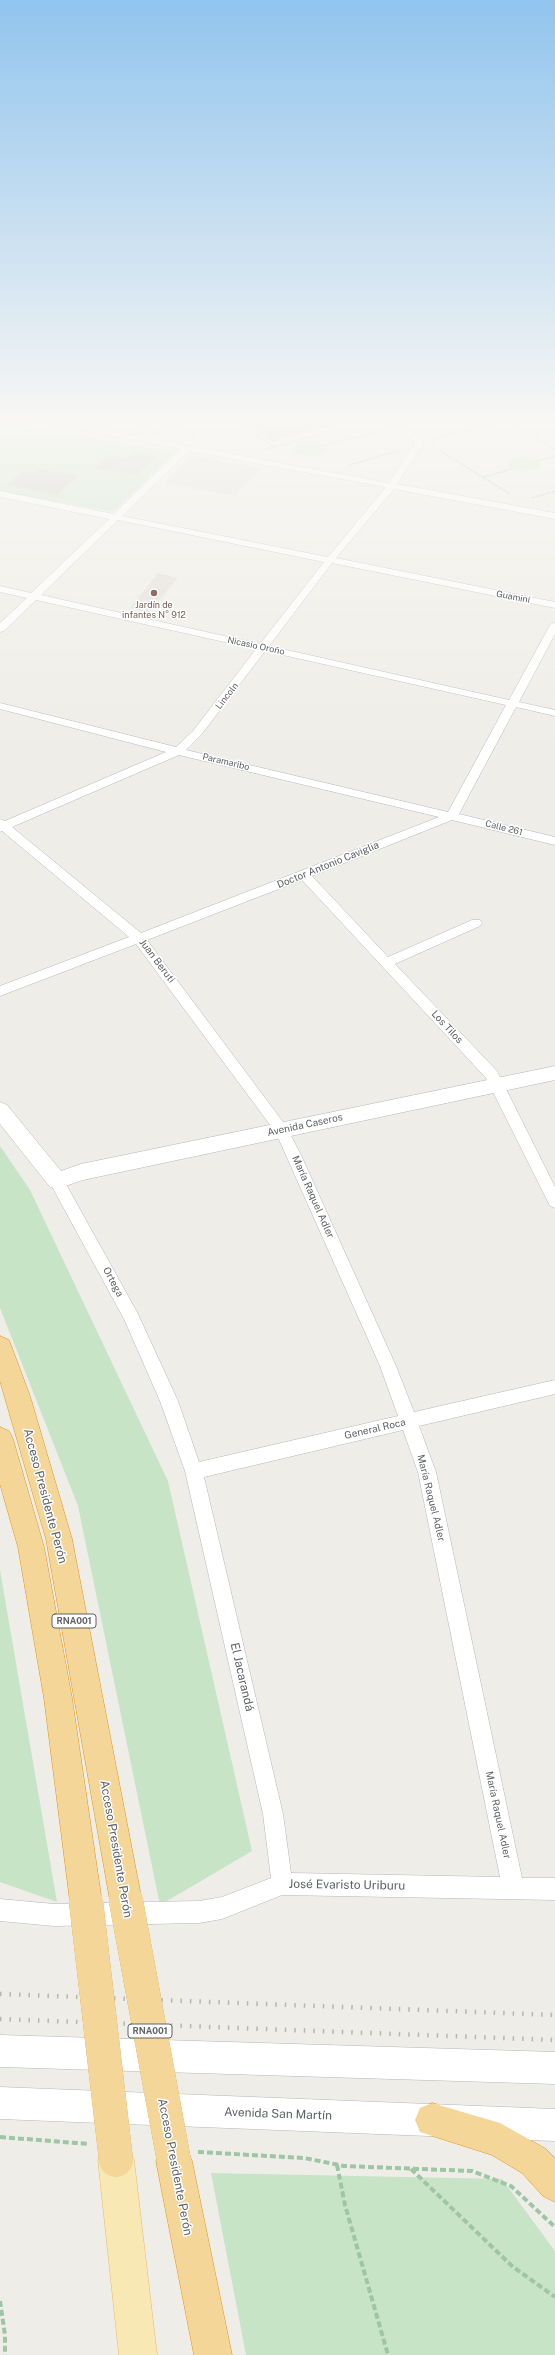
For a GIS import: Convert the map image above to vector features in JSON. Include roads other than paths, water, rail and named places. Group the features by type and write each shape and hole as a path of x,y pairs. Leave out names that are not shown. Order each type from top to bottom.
{"highway":[{"name":"Acceso Presidente Perón","path":"0,1347 23,1411 59,1539 174,2161 213,2355"},
{"name":"RNA001","path":"0,1439 31,1547 58,1698 86,1902 116,2160"},
{"path":"432,2120 500,2140 534,2161 555,2184"}],"main road":[{"name":"Avenida Caseros","path":"57,1181 81,1172 555,1073"},
{"name":"Ortega","path":"0,1110 57,1181"},
{"path":"0,2051 555,2068"},
{"name":"Avenida San Martín","path":"0,2103 555,2126"},
{"path":"116,2160 138,2355"}],"street":[{"path":"0,629 101,532"},
{"name":"Guaminí","path":"188,532 555,605"},
{"name":"Lincoln","path":"1,825 178,750 197,733 265,648 329,561 353,532"},
{"name":"Nicasio Oroño","path":"0,589 555,712"},
{"path":"452,816 555,625"},
{"name":"Paramaribo","path":"0,706 146,745 178,750 452,816"},
{"name":"Calle 261","path":"452,816 555,841"},
{"name":"Doctor Antonio Caviglia","path":"0,991 304,875 452,816"},
{"name":"Juan Beruti","path":"1,825 139,938 281,1130"},
{"name":"Los Tilos","path":"304,875 492,1075 498,1084 555,1202"},
{"path":"386,963 476,923"},
{"name":"María Raquel Adler","path":"281,1130 388,1366 410,1421 433,1496 513,1888"},
{"name":"Ortega","path":"57,1181 81,1222 131,1317 170,1401 194,1471"},
{"name":"General Roca","path":"194,1471 555,1387"},
{"name":"El Jacarandá","path":"194,1471 273,1814 282,1884"},
{"name":"José Evaristo Uriburu","path":"0,1910 54,1915 199,1912 222,1908 282,1884 555,1889"}],"railway":[{"path":"0,1994 555,2015"},
{"path":"0,2019 555,2040"}],"place":[{"name":"Jardín de infantes N° 912","path":"154,593"}]}
